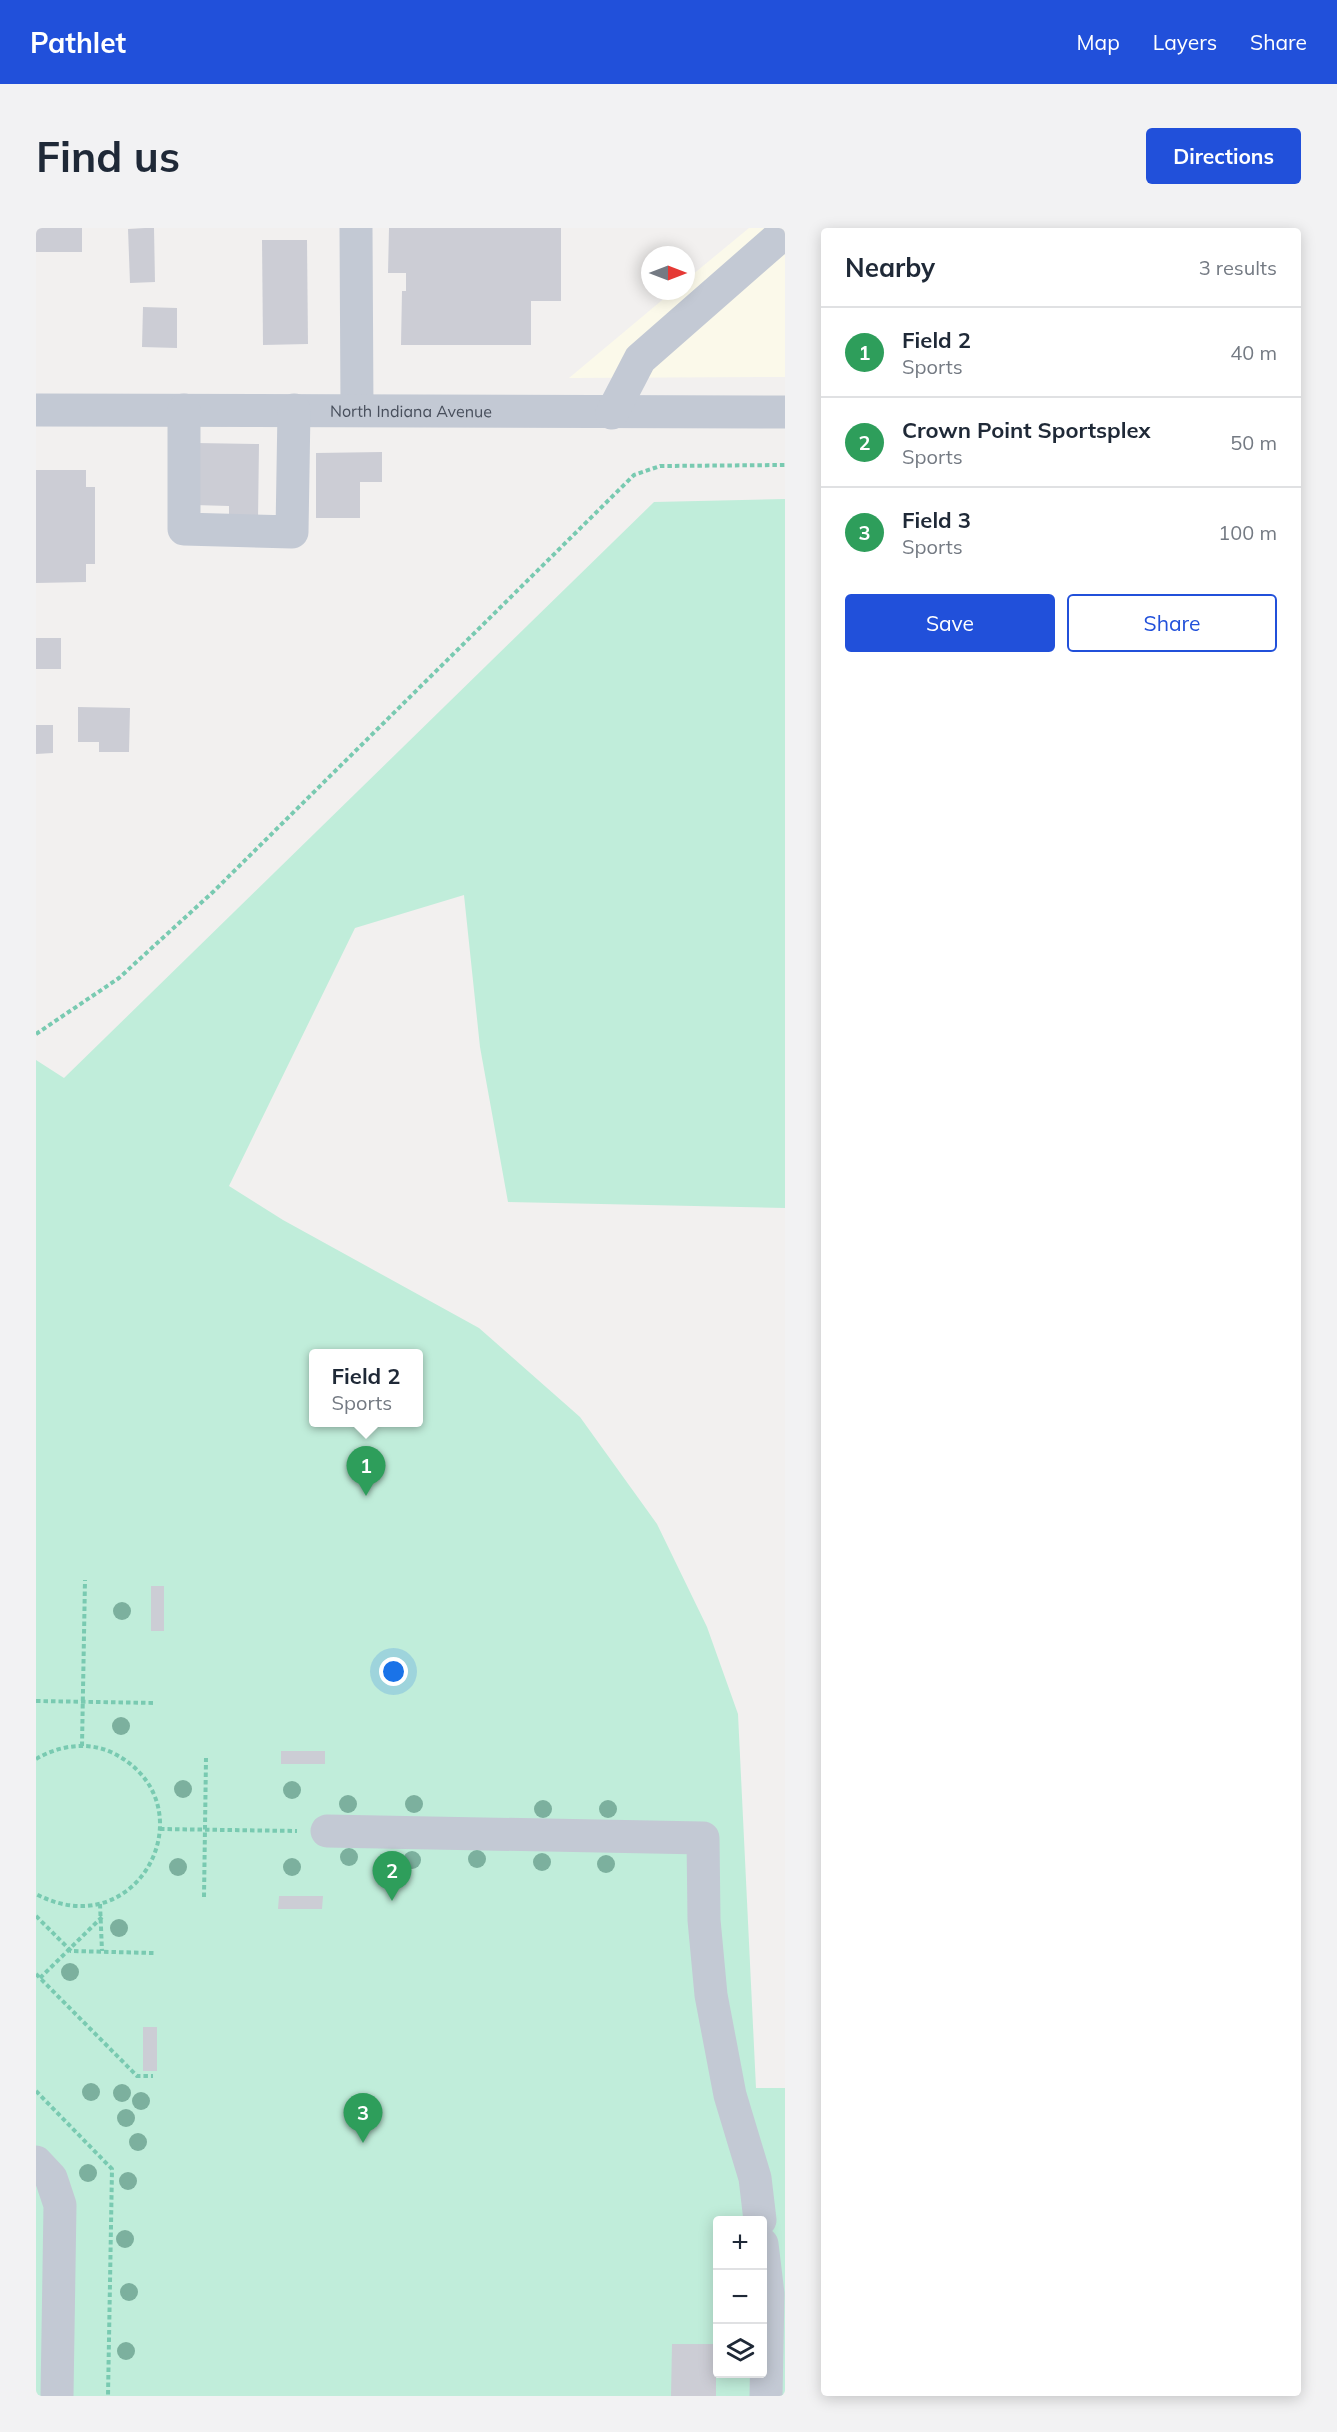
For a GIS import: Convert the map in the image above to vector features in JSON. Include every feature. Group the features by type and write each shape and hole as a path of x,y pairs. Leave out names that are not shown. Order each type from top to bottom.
{"street":[{"path":"356,228 357,410"},
{"path":"612,413 640,359 785,232"},
{"name":"North Indiana Avenue","path":"36,410 785,412"},
{"path":"184,410 184,529 292,532 294,410"},
{"path":"327,1831 704,1838 705,1920 711,1995 730,2095 755,2178 760,2216"},
{"path":"36,2163 51,2178 60,2205 57,2396"},
{"path":"765,2270 768,2294 766,2396"}],"path":[{"path":"36,1034 119,978 214,891 634,475 660,466 785,465"},
{"path":"82,1746 85,1580"},
{"path":"36,1701 156,1702"},
{"path":"36,1759 55,1749 82,1746 107,1750 124,1758 138,1770 157,1802 160,1829 156,1854 147,1870 123,1895 100,1904 70,1906 36,1894"},
{"path":"204,1897 206,1758"},
{"path":"160,1829 327,1831"},
{"path":"100,1904 102,1952"},
{"path":"36,1916 69,1950 154,1953"},
{"path":"102,1917 69,1950 38,1976 137,2076 153,2076"},
{"path":"36,2091 112,2169 108,2396"}],"shaded area":[{"path":"749,228 785,228 785,377 569,378 662,300 695,300 695,273"}],"green space":[{"path":"785,499 785,1208 508,1202 480,1047 464,895 355,928 229,1186 283,1220 479,1328 580,1417 657,1524 707,1627 738,1714 756,2088 785,2088 785,2396 36,2396 36,1060 64,1078 654,502"}],"building":[{"path":"36,228 82,228 82,252 36,252"},
{"path":"154,228 155,282 130,283 128,229"},
{"path":"389,228 561,228 561,301 531,301 531,345 401,345 402,291 406,291 406,273 388,273"},
{"path":"262,240 307,240 308,344 263,345"},
{"path":"143,307 177,308 177,348 142,347"},
{"path":"196,443 259,444 258,520 229,520 229,506 194,505"},
{"path":"382,452 382,482 360,482 360,518 316,518 316,453"},
{"path":"36,470 86,470 86,487 95,487 95,564 86,564 86,582 36,583"},
{"path":"36,638 61,638 61,669 36,669"},
{"path":"78,707 130,708 129,752 99,752 99,742 78,742"},
{"path":"36,725 53,725 53,753 36,754"},
{"path":"151,1586 164,1586 164,1631 151,1631"},
{"path":"281,1751 325,1751 325,1764 281,1764"},
{"path":"279,1896 323,1896 322,1909 278,1909"},
{"path":"143,2027 157,2027 157,2071 143,2071"},
{"path":"672,2344 713,2344 713,2378 716,2378 716,2396 671,2396"}],"place":[{"name":"Field 2","path":"366,1496"},
{"name":"Crown Point Sportsplex","path":"392,1901"},
{"name":"Field 3","path":"363,2143"}]}
